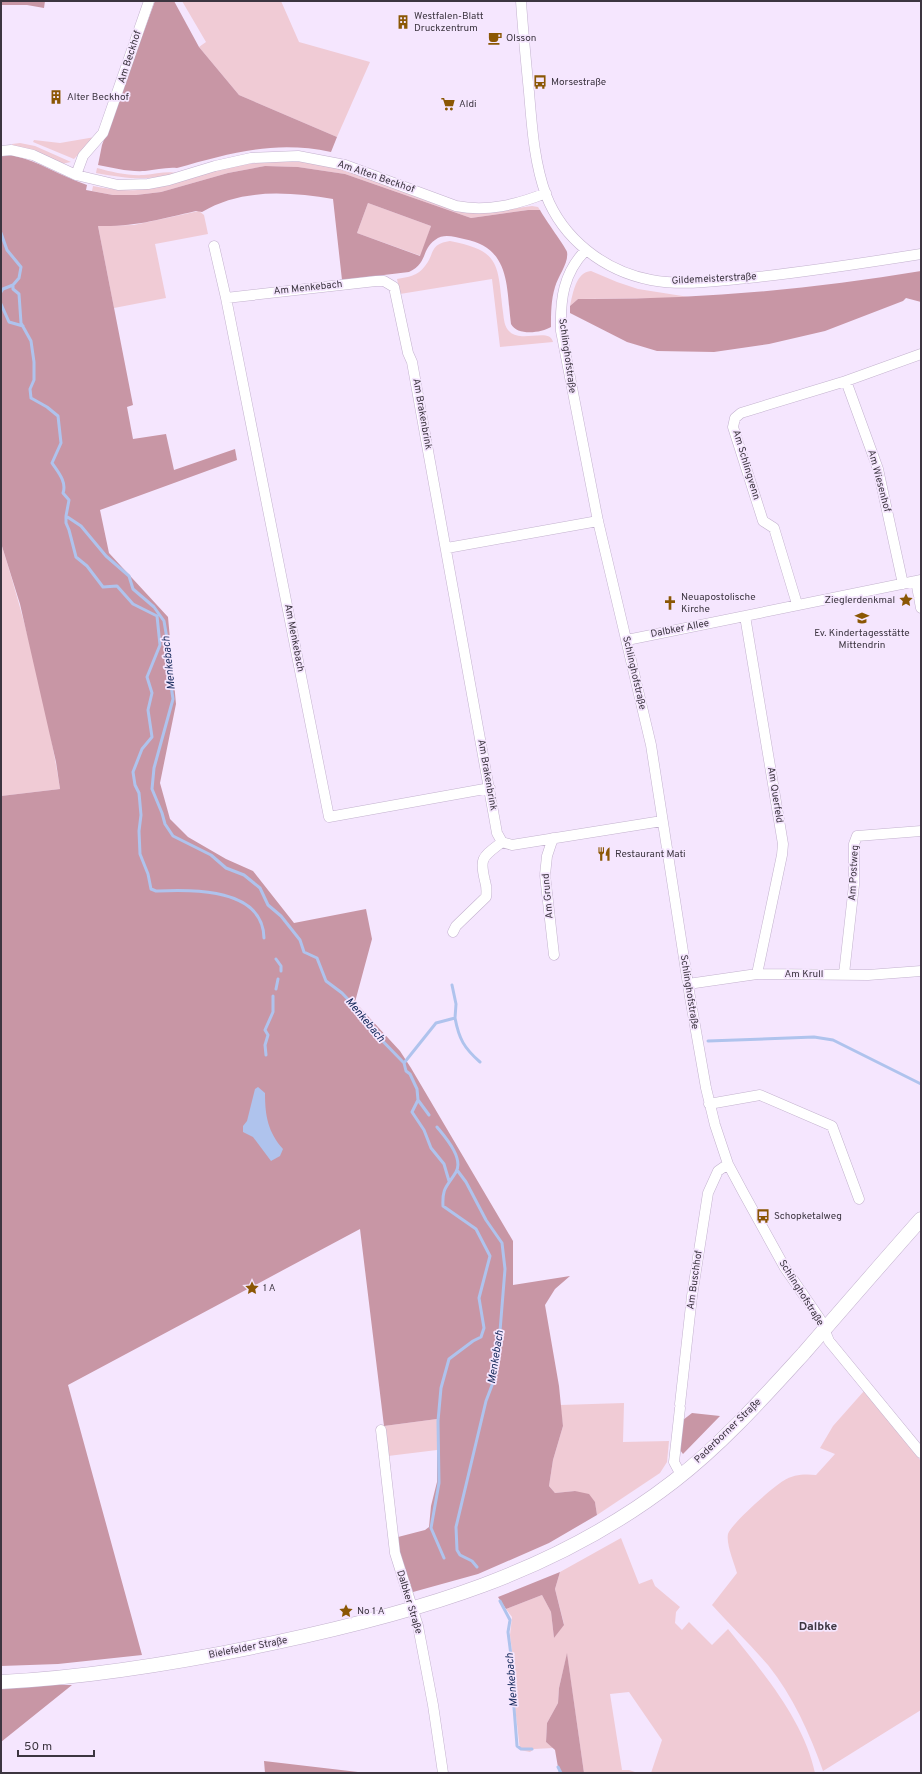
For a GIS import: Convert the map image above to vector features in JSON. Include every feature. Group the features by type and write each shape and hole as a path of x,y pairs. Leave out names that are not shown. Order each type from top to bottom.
{"main road":[{"name":"Paderborner Straße","path":"488,1585 533,1565 588,1537 633,1510 681,1475 740,1422 824,1330 921,1219"},
{"name":"Bielefelder Straße","path":"1,1682 89,1675 158,1665 303,1637 413,1610 488,1585"}],"street":[{"name":"Am Beckhof","path":"76,175 82,156 103,133 149,1"},
{"name":"Gildemeisterstraße","path":"521,1 532,134 535,156 546,194 561,222 586,250 607,264 632,275 652,280 688,282 727,280 810,271 921,254"},
{"name":"Am Alten Beckhof","path":"1,150 23,152 42,158 76,175 118,184 148,184 169,180 214,166 251,158 298,156 345,164 456,206 468,208 504,207 546,194"},
{"name":"Am Menkebach","path":"214,246 226,298 329,817 490,788"},
{"name":"Schlinghofstraße","path":"586,250 572,268 565,282 560,313 566,358 598,521 651,745 688,984 709,1104 728,1164 785,1268 820,1319 824,1330"},
{"name":"Am Menkebach","path":"226,298 376,281 390,283"},
{"name":"Am Brakenbrink","path":"390,283 396,292 408,353 412,362 447,548 497,833 502,842"},
{"name":"Am Schlingvenn","path":"797,604 774,528 763,521 733,426 735,418 741,413 846,381 921,354"},
{"name":"Am Wiesenhof","path":"846,381 878,469 903,584"},
{"path":"447,548 598,521"},
{"path":"918,581 921,608"},
{"name":"Dalbker Allee","path":"627,640 797,604 918,581"},
{"name":"Am Querfeld","path":"745,616 782,844 782,855 757,974"},
{"path":"453,932 456,926 486,897 488,891 481,865 484,857 502,842 512,845 662,821"},
{"name":"Am Postweg","path":"844,974 854,881 854,844 857,836 921,831"},
{"name":"Am Grund","path":"553,838 547,856 545,875 554,955"},
{"name":"Am Krull","path":"688,984 757,974 894,974 921,971"},
{"path":"709,1104 760,1095 832,1126 859,1199"},
{"name":"Am Buschhof","path":"681,1475 674,1462 692,1296 708,1193 718,1170 728,1164"},
{"path":"824,1330 829,1341 921,1453"},
{"name":"Dalbker Straße","path":"380,1430 395,1553 418,1626 433,1706 443,1773"}],"shaded area":[{"path":"1,1 45,1 44,8 27,5 1,5"},
{"path":"155,1 174,1 199,47 239,95 337,137 331,152 291,147 272,148 234,153 177,168 145,171 127,170 98,165 102,145"},
{"path":"182,1 281,1 299,42 370,62 337,137 239,95 199,47 206,42"},
{"path":"95,137 74,159 33,142 34,140 60,143"},
{"path":"20,143 35,146 71,162 61,164 13,147 12,144"},
{"path":"12,155 22,158 87,185 86,190 113,195 136,195 161,192 228,173 265,166 298,167 345,174 471,218 528,210 540,210 567,252 566,261 556,283 554,292 551,312 551,327 536,332 524,332 514,328 511,324 506,283 498,260 490,251 479,244 464,239 449,236 438,238 428,248 419,265 409,272 342,280 333,199 283,194 249,195 217,204 202,212 196,211 136,224 98,226 133,405 127,407 133,439 166,434 174,470 235,449 237,460 100,510 109,553 168,617 176,704 160,783 170,819 188,837 226,859 253,871 294,923 366,909 372,939 355,1002 400,1051 513,1241 513,1285 570,1276 555,1289 545,1305 559,1386 563,1426 553,1460 549,1486 555,1493 575,1491 589,1494 595,1502 597,1515 549,1543 478,1574 413,1592 400,1556 398,1537 425,1530 429,1527 431,1506 437,1482 437,1419 384,1426 360,1229 68,1385 142,1655 58,1664 1,1666 1,796 60,789 56,762 20,604 1,543 1,156","holes":["368,203 431,226 420,256 357,233"]},
{"path":"275,161 306,162 344,169 489,212 532,206 538,207 540,210 528,210 471,218 345,174 298,167 265,166 228,173 161,192 136,195 113,195 92,191 93,186 121,190 148,189 179,182 225,168"},
{"path":"97,168 132,175 165,172 178,173 147,178 128,178 96,173"},
{"path":"368,203 431,226 421,256 357,233"},
{"path":"199,211 204,215 208,234 155,244 166,298 114,308 98,226 134,225"},
{"path":"450,241 467,245 479,250 488,255 494,263 500,282 505,323 510,332 521,336 547,336 551,338 553,342 500,347 492,279 400,294 397,279 412,276 419,272 428,262 435,247 443,242"},
{"path":"591,271 638,289 695,298 578,299 570,306 574,289 579,279 586,272"},
{"path":"921,271 921,302 906,298 903,301 825,331 769,344 714,352 657,351 627,342 570,313 570,306 578,299 707,296 835,284"},
{"path":"1,543 35,665 49,727 60,789 1,796"},
{"path":"864,1391 921,1461 921,1710 823,1771 800,1716 777,1677 761,1657 712,1605 737,1573 728,1543 728,1534 731,1529 736,1522 753,1506 783,1481 800,1475 816,1475 835,1454 820,1448 833,1426"},
{"path":"624,1403 623,1442 669,1441 667,1462 660,1473 597,1515 595,1502 575,1491 555,1493 549,1486 553,1460 563,1426 560,1405"},
{"path":"692,1413 720,1416 683,1454 680,1450 683,1420"},
{"path":"437,1419 437,1450 388,1456 384,1426"},
{"path":"621,1538 639,1584 652,1579 655,1586 680,1607 676,1612 675,1623 682,1630 689,1622 712,1645 728,1629 780,1696 801,1734 815,1773 651,1773 662,1740 629,1692 610,1694 622,1770 629,1770 638,1773 584,1773 567,1654 559,1688 558,1703 547,1723 546,1742 553,1748 534,1749 530,1752 520,1750 514,1698 516,1682 510,1635 512,1617 506,1609 542,1595 551,1612 554,1638 564,1624 555,1589 560,1572"},
{"path":"560,1572 555,1589 564,1625 554,1638 551,1612 542,1595 506,1609 498,1597"},
{"path":"567,1653 584,1773 559,1773 555,1750 546,1742 547,1723 558,1703 559,1688"},
{"path":"1,1685 72,1685 1,1742"},
{"path":"264,1761 358,1772 358,1773 265,1773"}],"water":[{"path":"258,1087 265,1093 268,1123 278,1143 283,1149 280,1156 271,1161 253,1137 243,1132 243,1126 247,1121 255,1089"}],"waterway":[{"name":"Menkebach","path":"1,233 7,250 21,267 19,278 13,285 13,289 19,294 21,323 31,341 34,362 34,380 30,389 31,398 47,407 58,416 61,443 52,463 63,481 63,493 69,500 66,516 81,526 106,556 129,576 133,589 154,607 164,621 170,657 169,672 173,699 154,768 152,789 165,824 173,836 211,855 226,868 244,875 260,888 268,905 281,916 300,940 304,952 317,958 326,981 342,993 361,1013 368,1026 404,1063 406,1071 410,1074 417,1089 418,1100 429,1115"},
{"path":"1,292 3,289 13,285"},
{"path":"1,304 9,322 23,326"},
{"path":"66,516 66,523 76,557 87,566 103,587 117,586 133,604 157,616 160,645 147,677 152,693 148,710 152,737 142,749 133,772 135,785 139,793 141,815 139,831 140,854 148,874 151,889 156,891 205,892 223,895 239,900 252,909 261,921 264,938"},
{"path":"276,959 281,966 281,971"},
{"path":"276,989 278,979"},
{"path":"452,985 456,1004 455,1018"},
{"path":"266,1055 265,1045 268,1035 265,1030 273,1012 273,996"},
{"path":"404,1063 436,1023 455,1018 458,1032 463,1043 480,1062"},
{"path":"708,1041 814,1037 833,1040 921,1084"},
{"name":"Menkebach","path":"418,1100 412,1112 424,1130 431,1148 444,1164 449,1181"},
{"name":"Menkebach","path":"437,1127 456,1154 458,1160 456,1172 444,1191 443,1206 476,1229 490,1256 479,1298 484,1328 481,1337 473,1341 449,1359 441,1388 438,1421 439,1483 431,1528 444,1558"},
{"name":"Menkebach","path":"457,1170 466,1182 486,1220 502,1243 505,1269 498,1356 493,1365 494,1380 486,1401 456,1527 457,1550 460,1555 472,1561 477,1567"},
{"name":"Menkebach","path":"500,1601 510,1620 508,1632 514,1679 513,1695 517,1746 521,1749 532,1749"},
{"name":"Menkebach","path":"558,1767 561,1773"}],"place":[{"name":"Westfalen-Blatt Druckzentrum","path":"403,22"},
{"name":"Olsson","path":"495,38"},
{"name":"Morsestraße","path":"540,82"},
{"name":"Alter Beckhof","path":"56,97"},
{"name":"Aldi","path":"448,104"},
{"name":"Zieglerdenkmal","path":"906,600"},
{"name":"Neuapostolische Kirche","path":"670,603"},
{"name":"Ev. Kindertagesstätte Mittendrin","path":"862,618"},
{"name":"Restaurant Mati","path":"604,854"},
{"name":"Schopketalweg","path":"763,1216"},
{"name":"1 A","path":"252,1288"},
{"name":"No 1 A","path":"346,1611"}],"district":[{"name":"Dalbke","path":"818,1627"}]}
